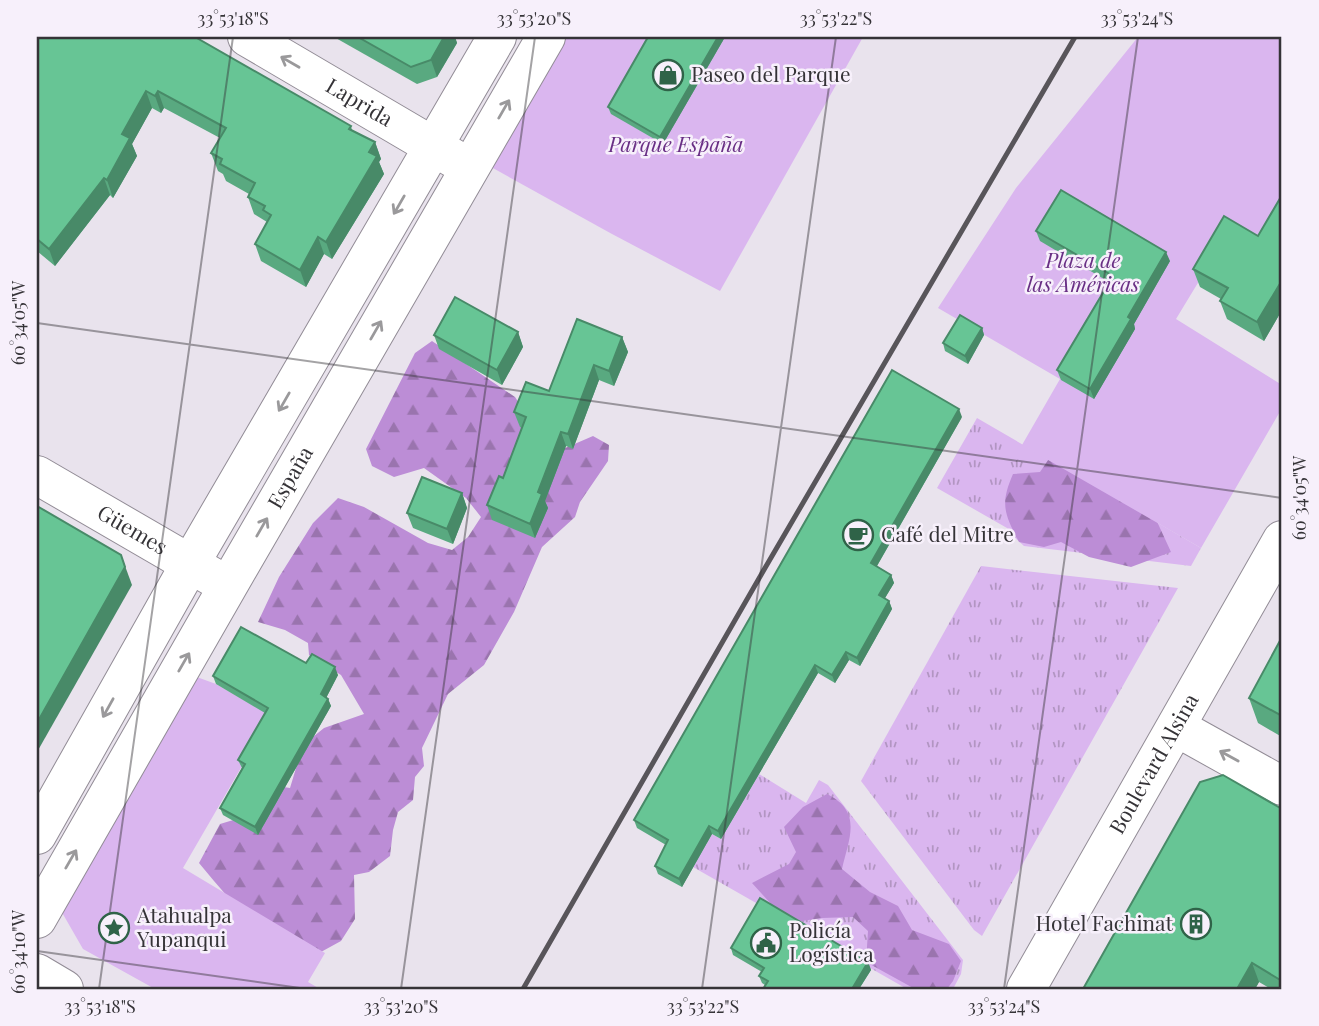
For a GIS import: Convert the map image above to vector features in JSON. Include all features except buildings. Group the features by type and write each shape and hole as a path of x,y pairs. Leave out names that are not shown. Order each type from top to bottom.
{"street":[{"name":"Laprida","path":"247,37 470,169"},
{"name":"España","path":"37,835 190,564 497,37"},
{"name":"España","path":"37,919 547,37"},
{"name":"Güemes","path":"37,475 228,586"},
{"name":"Boulevard Alsina","path":"1026,989 1282,540"},
{"path":"1176,727 1282,786"},
{"path":"37,973 64,989"}],"green space":[{"name":"Parque España","path":"566,37 863,37 720,291 491,167"},
{"name":"Plaza de las Américas","path":"1138,37 1282,37 1282,205 1258,244 1230,230 1176,319 1282,385 1282,408 1201,548 1022,445 1060,379 938,308 1016,188"},
{"path":"432,341 515,397 549,455 593,436 609,445 608,461 580,502 575,517 542,547 514,612 484,665 448,694 422,748 424,766 415,777 413,800 398,812 390,856 369,872 354,875 355,919 341,941 310,958 246,918 199,863 220,824 240,818 239,780 290,788 303,745 324,728 364,714 341,675 309,655 308,643 285,630 258,622 279,577 313,523 338,498 364,507 428,543 452,550 468,537 481,517 466,498 424,468 394,477 372,466 366,449 415,353"},
{"path":"977,418 1201,548 1191,566 1024,546 1007,528 937,488"},
{"path":"1065,435 1148,502 1171,552 1131,567 1089,557 1061,542 1044,547 1019,542 1007,516 1005,501 1013,474 1040,472"},
{"path":"981,566 1178,588 982,936 974,930 861,781"},
{"path":"194,676 216,684 271,716 183,868 325,953 308,982 320,989 155,989 83,949 60,909"},
{"path":"759,774 806,803 819,780 828,785 963,960 961,974 953,989 907,989 693,867 712,834 721,839"},
{"path":"827,794 846,809 851,827 842,869 870,892 898,906 912,930 949,944 961,961 947,989 915,989 866,962 868,931 853,917 795,922 781,915 752,883 789,864 796,852 784,827 803,807"}],"railway":[{"path":"523,989 1075,37"}],"place":[{"name":"Paseo del Parque","path":"668,75"},
{"name":"Café del Mitre","path":"858,535"},
{"name":"Hotel Fachinat","path":"1196,924"},
{"name":"Atahualpa Yupanqui","path":"114,928"},
{"name":"Policía Logística","path":"766,943"}]}
